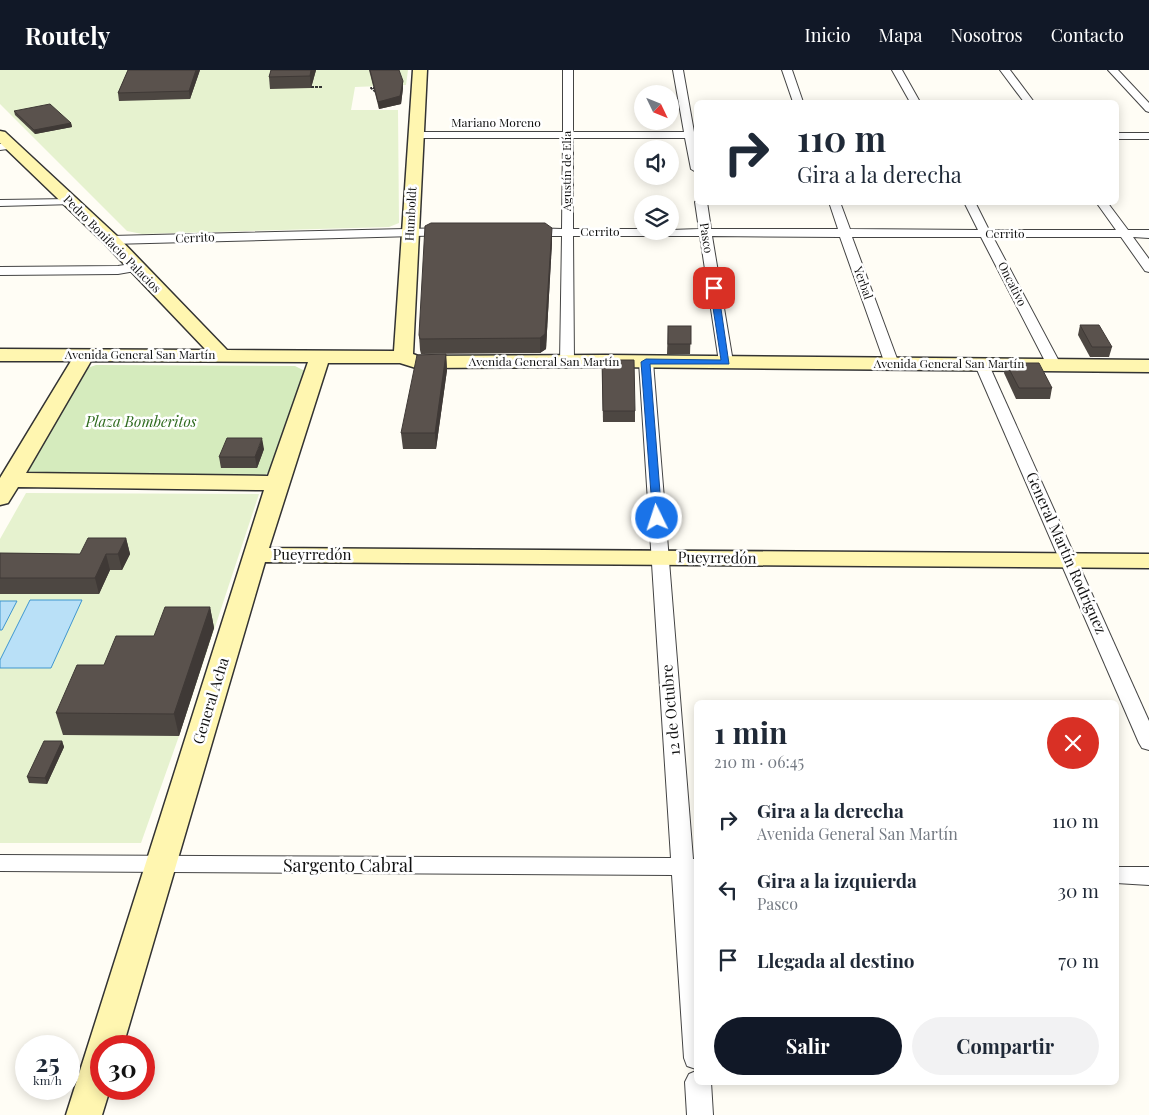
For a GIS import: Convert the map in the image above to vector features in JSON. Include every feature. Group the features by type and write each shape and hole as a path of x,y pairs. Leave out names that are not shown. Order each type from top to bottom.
{"street":[{"name":"Humboldt","path":"403,357 420,70"},
{"name":"Agustín de Elía","path":"567,362 568,70"},
{"path":"678,70 694,135"},
{"path":"787,70 797,100"},
{"path":"897,70 914,100"},
{"path":"1005,70 1028,100"},
{"path":"1113,70 1149,109"},
{"name":"Mariano Moreno","path":"416,135 694,135"},
{"path":"1119,136 1149,136"},
{"name":"Pedro Bonifacio Palacios","path":"4,143 111,240 222,356"},
{"path":"0,203 70,202"},
{"name":"Pasco","path":"701,205 726,362"},
{"name":"Yerbal","path":"835,205 892,364"},
{"name":"Oncativo","path":"971,205 1054,365"},
{"path":"1103,205 1149,268"},
{"name":"Cerrito","path":"111,240 411,231 460,232"},
{"name":"Cerrito","path":"518,232 1149,234"},
{"path":"0,271 118,270 137,267"},
{"name":"Avenida General San Martín","path":"0,355 403,357 416,362 726,362 1148,367"},
{"path":"3,486 85,355"},
{"name":"General Acha","path":"108,1035 277,483 320,356"},
{"name":"12 de Octubre","path":"646,362 659,557 690,867 694,994"},
{"name":"General Martín Rodríguez","path":"982,365 1149,742"},
{"path":"3,486 277,483"},
{"name":"Pueyrredón","path":"256,555 1149,561"},
{"name":"Sargento Cabral","path":"0,863 690,867"},
{"path":"1119,875 1149,876"},
{"path":"698,1085 700,1115"},
{"path":"84,1115 90,1095"}],"path":[{"path":"311,87 322,87"},
{"path":"379,88 371,88 380,95"}],"green space":[{"path":"0,70 408,70 406,85 355,87 351,110 398,110 399,223 389,227 142,234 127,231 0,104"},
{"name":"Plaza Bomberitos","path":"96,365 295,366 305,371 271,470 264,476 26,474 24,469 87,368"},
{"path":"26,493 259,494 179,736 141,843 0,843 0,539"}],"water":[{"path":"30,600 82,600 51,668 0,668 0,660"},
{"path":"0,601 17,601 2,630 0,630"}],"building":[{"path":"128,70 196,70 189,91 118,93"},
{"path":"271,70 311,70 310,76 269,77"},
{"path":"370,70 399,70 403,81 400,96 378,102"},
{"path":"50,104 71,123 34,130 14,111"},
{"path":"431,223 545,223 552,228 545,334 540,338 420,339 425,226"},
{"path":"1080,325 1099,325 1112,347 1092,347"},
{"path":"668,326 691,326 691,344 668,344"},
{"path":"446,354 435,433 401,433 417,355"},
{"path":"602,360 634,360 635,411 603,411"},
{"path":"1006,363 1039,363 1052,388 1019,388"},
{"path":"227,438 262,438 255,457 219,457"},
{"path":"88,538 126,538 118,554 106,554 95,578 0,578 0,553 80,554"},
{"path":"165,607 210,607 174,714 56,713 77,665 104,665 116,636 154,636"},
{"path":"44,741 62,741 45,778 27,777"}],"route":[{"path":"657,518 646,362 726,362 714,288"}]}
